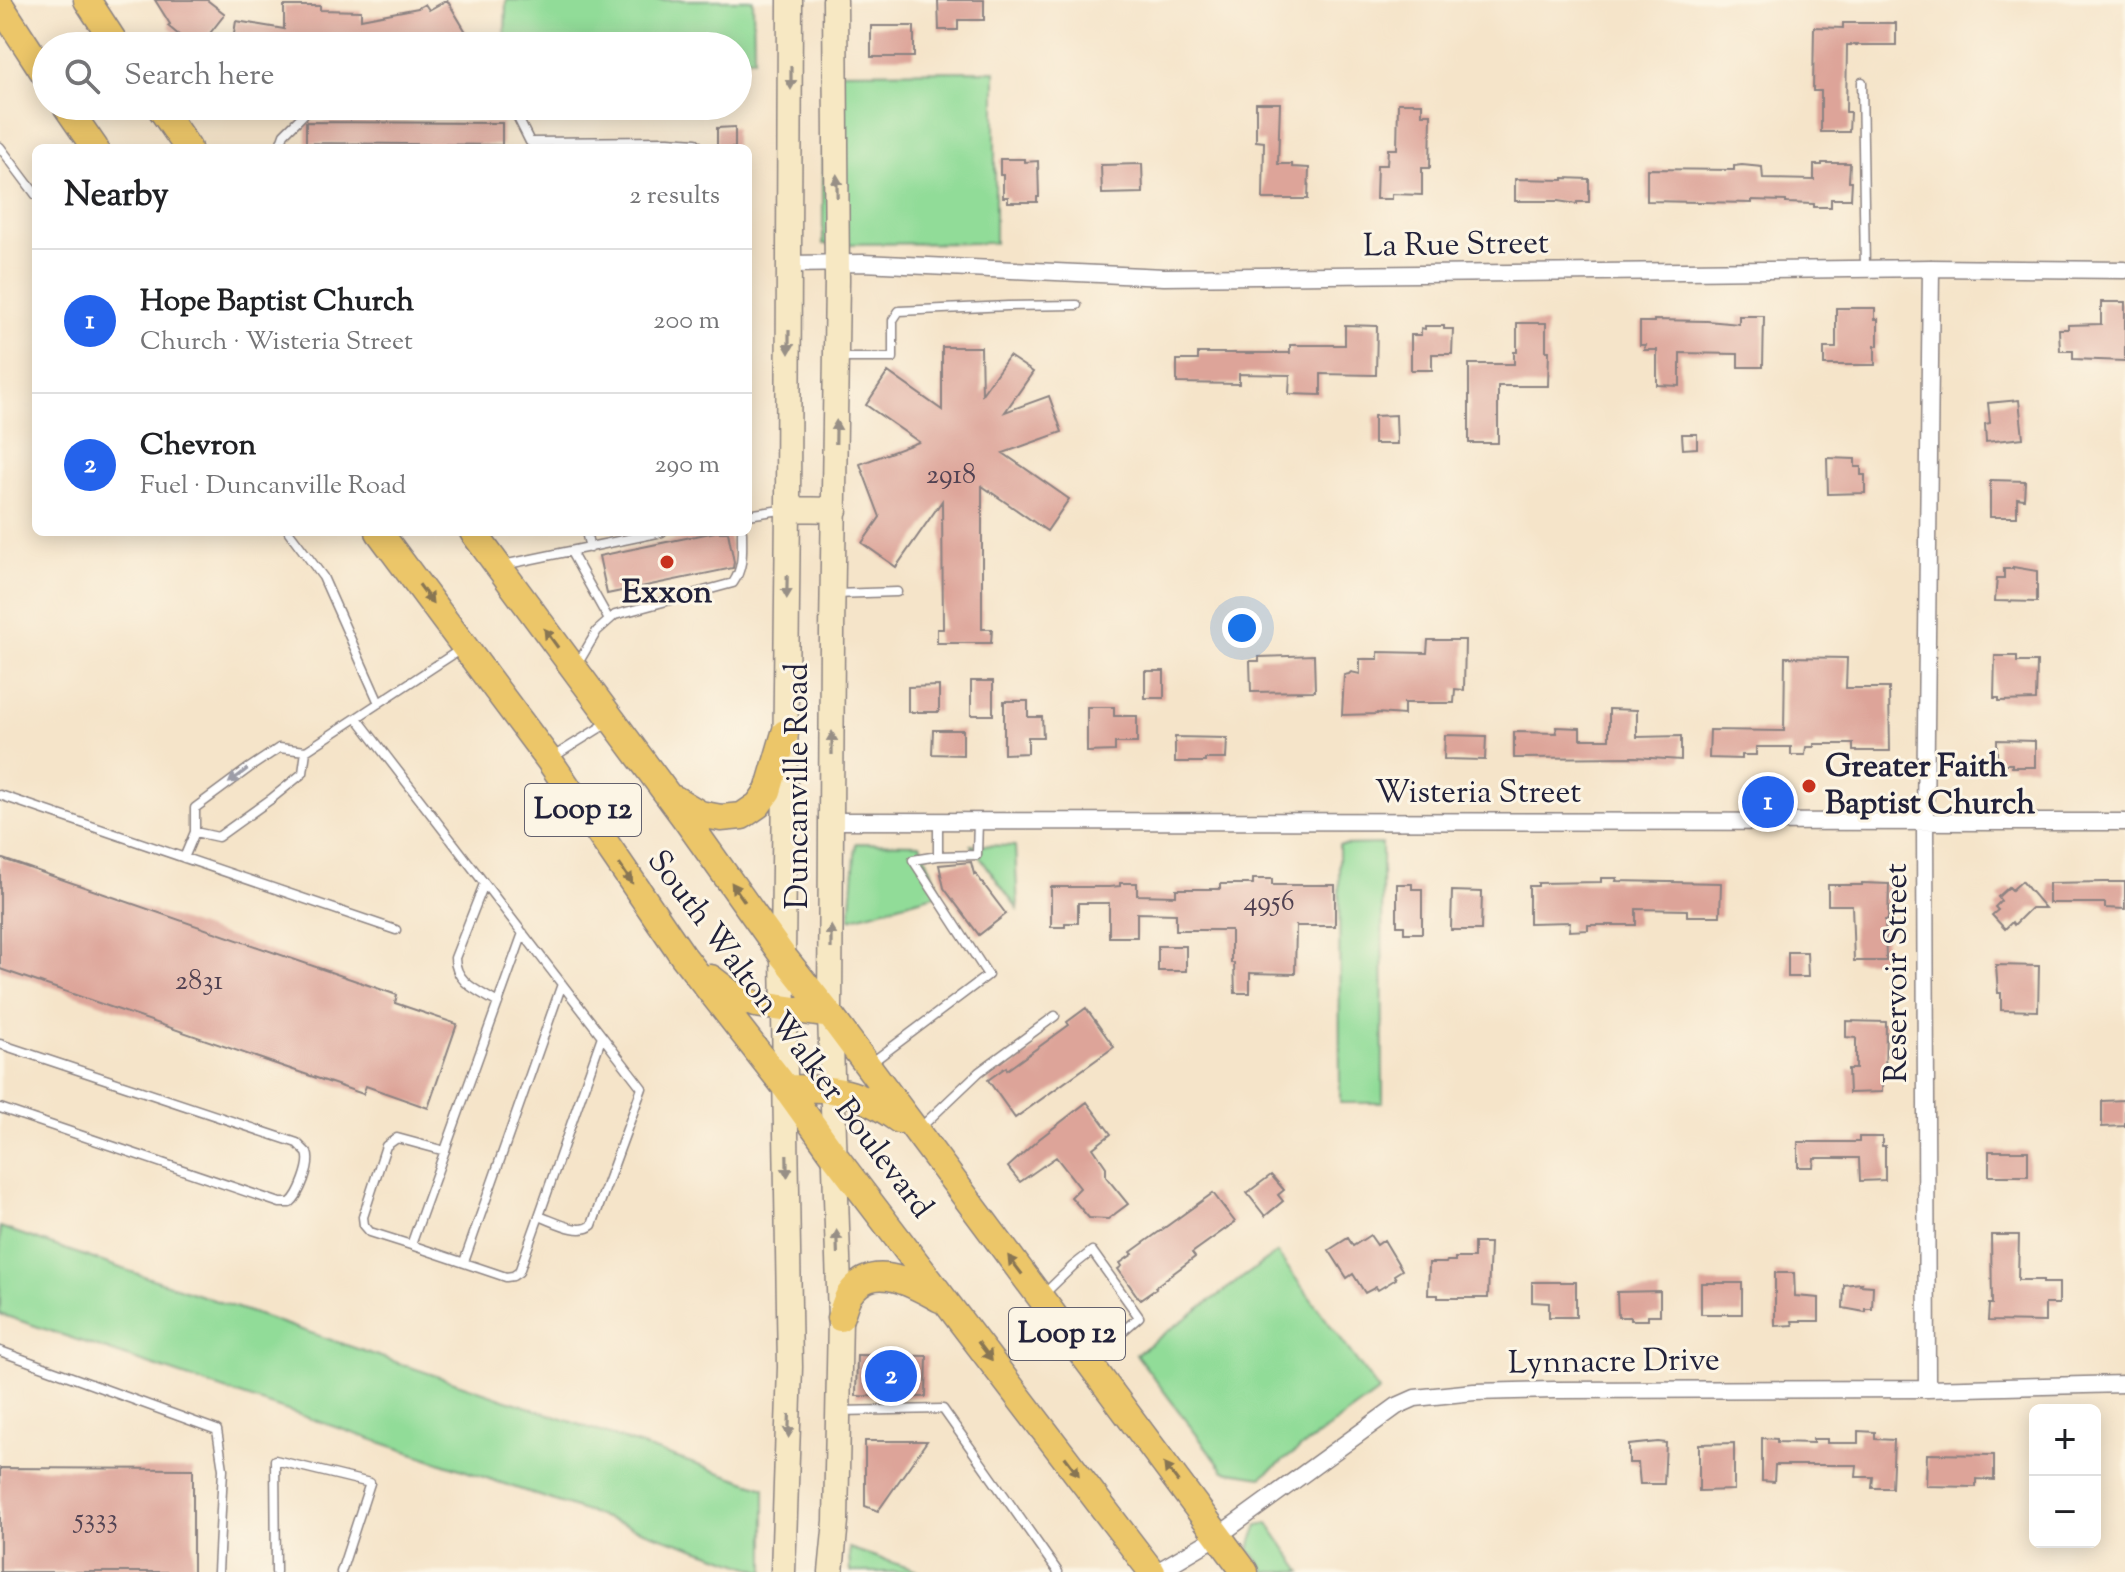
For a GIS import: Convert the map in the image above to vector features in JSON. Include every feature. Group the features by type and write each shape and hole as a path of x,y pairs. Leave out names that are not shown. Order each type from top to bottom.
{"main road":[{"path":"87,0 108,32"},
{"name":"Duncanville Road","path":"783,1572 790,1367 783,956 790,0"},
{"name":"Duncanville Road","path":"831,1572 836,1521 840,1318 830,1015 837,358 835,0"},
{"path":"0,5 32,54"},
{"path":"76,120 92,144"},
{"path":"169,120 185,144"},
{"path":"788,509 835,510"},
{"name":"South Walton Walker Boulevard","path":"382,536 549,760 683,956 1155,1572"},
{"name":"South Walton Walker Boulevard","path":"476,536 783,956 1245,1572"},
{"path":"668,795 700,814 721,818 742,816 758,805 768,791 785,733"},
{"path":"683,956 733,995 755,1004 830,1015"},
{"path":"786,1088 832,1089 855,1094 876,1104 916,1132"},
{"path":"840,1318 847,1297 860,1282 881,1276 902,1278 947,1303"}],"street":[{"name":"La Rue Street","path":"789,264 1164,277 1931,268 2125,270"},
{"name":"Reservoir Street","path":"1927,1389 1925,822 1931,268"},
{"name":"Wisteria Street","path":"831,821 2125,822"},
{"name":"Lynnacre Drive","path":"1155,1572 1218,1536 1397,1406 1415,1398 1474,1392 1554,1390 1927,1389 2125,1384"}],"lane":[{"path":"1862,82 1865,269"},
{"path":"280,144 284,134 298,120"},
{"path":"519,120 530,144"},
{"path":"564,144 668,141 697,144"},
{"path":"0,147 32,190"},
{"path":"837,358 893,358 893,320 899,311 1077,305"},
{"path":"752,514 788,509"},
{"path":"292,536 323,577 379,703"},
{"path":"587,536 590,548"},
{"path":"498,566 644,536"},
{"path":"574,669 597,631 615,615 733,583 739,574 742,559 742,536"},
{"path":"571,552 609,620"},
{"path":"833,594 897,592"},
{"path":"184,858 195,832 195,808 279,748 306,751 465,646"},
{"path":"357,718 642,1088 592,1225 587,1230 579,1230 539,1216"},
{"path":"549,760 612,720"},
{"path":"195,832 218,837 271,799 303,773 306,751"},
{"path":"0,795 396,930"},
{"path":"938,821 938,856"},
{"path":"868,1066 988,975 913,860 977,855 978,821"},
{"path":"484,884 455,958 455,970 460,978 498,1003"},
{"path":"411,1245 523,933"},
{"path":"464,1262 562,984"},
{"path":"916,1132 979,1072 1055,1016"},
{"path":"445,1151 397,1138 386,1146 363,1217 364,1225 370,1232 506,1277 513,1276 519,1272 602,1036"},
{"path":"0,1044 297,1143 306,1152 309,1162 297,1197 290,1203 280,1203 0,1108"},
{"path":"1040,1298 1092,1251 1139,1317 1092,1367"},
{"path":"0,1351 217,1430 223,1469 218,1572"},
{"path":"839,1411 943,1409 1058,1572"},
{"path":"276,1572 275,1460 370,1483 341,1572"}],"green space":[{"path":"506,0 753,0 754,58 752,32 505,32"},
{"path":"995,71 995,243 823,244 823,72"},
{"path":"856,843 920,844 941,893 850,919"},
{"path":"1382,844 1383,1103 1340,1103 1339,845"},
{"path":"971,845 1015,846 1018,909"},
{"path":"0,1227 765,1488 765,1572 0,1314"},
{"path":"1277,1253 1379,1391 1261,1477 1224,1471 1136,1354"},
{"path":"1268,1523 1302,1572 1266,1572 1249,1549 1258,1525"},
{"path":"849,1548 921,1572 850,1572"}],"building":[{"path":"155,0 207,0 225,14 211,32 175,32 168,26 170,24"},
{"path":"447,0 466,32 234,32 236,21 284,29 284,6 361,11 361,19 425,4 429,10"},
{"path":"938,0 984,0 984,20 958,20 958,30 939,30"},
{"path":"1843,23 1896,23 1896,45 1847,45 1846,112 1850,112 1849,132 1821,132 1821,91 1813,91 1814,27 1843,28"},
{"path":"871,26 914,26 914,57 871,57"},
{"path":"1256,103 1280,103 1278,164 1309,168 1308,199 1263,199 1264,142 1256,141"},
{"path":"1398,103 1422,103 1422,114 1431,114 1430,168 1422,168 1422,195 1392,194 1392,199 1376,199 1377,165 1387,165 1388,149 1397,149"},
{"path":"306,122 502,123 502,144 306,143"},
{"path":"735,127 735,144 717,144 717,128"},
{"path":"1000,159 1038,161 1037,202 1008,202 1008,197 1003,197"},
{"path":"1850,163 1851,199 1831,199 1831,207 1786,201 1647,201 1647,169 1734,170 1734,166 1742,165 1762,167 1763,179 1814,180 1814,165"},
{"path":"1142,164 1143,193 1102,194 1101,165"},
{"path":"1515,179 1589,179 1589,202 1515,201"},
{"path":"2101,302 2125,302 2125,361 2073,359 2073,351 2060,351 2059,329 2068,329 2068,325 2101,324"},
{"path":"1836,308 1875,308 1878,346 1875,346 1875,365 1824,365 1824,348 1836,348"},
{"path":"1739,316 1764,316 1763,367 1738,367 1738,354 1680,353 1680,386 1657,385 1657,350 1644,350 1645,345 1640,345 1640,322 1739,324"},
{"path":"1517,323 1546,323 1548,386 1498,386 1498,443 1469,443 1469,364 1514,364"},
{"path":"1345,325 1377,326 1376,375 1321,374 1321,395 1289,394 1290,375 1239,374 1239,384 1177,383 1177,360 1198,360 1198,353 1290,353 1290,345 1345,345"},
{"path":"1425,326 1453,329 1452,354 1432,354 1432,370 1411,370 1411,335 1421,335 1421,328 1425,329"},
{"path":"942,347 981,347 982,394 1009,356 1033,372 1005,412 1049,396 1062,432 1003,453 1069,499 1047,531 982,486 982,629 992,629 991,643 937,643 937,629 943,629 942,501 896,567 862,543 880,517 860,464 919,442 866,405 888,372 942,410"},
{"path":"2019,400 2023,438 1986,442 1985,424 1990,423 1988,403"},
{"path":"1396,415 1397,444 1374,444 1374,416"},
{"path":"1682,434 1697,434 1697,448 1683,449"},
{"path":"1827,458 1855,459 1855,467 1861,467 1861,475 1865,475 1865,493 1828,494"},
{"path":"1990,480 2025,481 2024,499 2017,498 2017,517 1990,517"},
{"name":"Exxon","path":"696,536 729,536 734,562 733,568 607,594 599,556"},
{"path":"2013,567 2037,571 2037,602 1995,601 1997,578 2004,578 2004,569"},
{"path":"1428,640 1465,640 1464,690 1455,689 1454,703 1404,703 1404,715 1342,715 1344,675 1351,672 1360,674 1360,659 1378,659 1378,652 1427,653"},
{"path":"1314,655 1315,691 1251,692 1250,661 1259,661 1259,657"},
{"path":"1995,656 2017,656 2017,662 2037,662 2036,700 1999,701 1999,698 1994,698"},
{"path":"1785,657 1847,658 1846,688 1889,688 1890,751 1853,751 1853,744 1814,744 1814,747 1806,747 1805,755 1791,755 1791,747 1756,747 1756,755 1742,755 1742,759 1709,758 1710,730 1784,731"},
{"path":"1145,671 1164,671 1164,698 1145,698"},
{"path":"971,681 993,681 993,715 971,715"},
{"path":"939,686 939,712 908,712 908,687"},
{"path":"1004,701 1028,701 1028,717 1042,717 1043,737 1028,737 1028,753 1004,754"},
{"path":"1087,707 1114,707 1114,716 1137,716 1137,743 1115,743 1115,751 1087,752"},
{"path":"1609,709 1637,710 1637,737 1681,736 1681,760 1635,757 1514,758 1514,732 1557,733 1556,727 1580,728 1580,739 1609,739"},
{"path":"933,730 963,730 963,755 932,754"},
{"path":"1445,735 1486,736 1485,760 1444,759"},
{"path":"1175,737 1227,738 1226,759 1175,762"},
{"path":"1997,740 2035,741 2035,767 2003,764 2003,759 1997,759"},
{"path":"0,858 397,995 395,1003 457,1024 428,1108 366,1086 363,1094 0,969"},
{"path":"971,862 974,874 1006,914 979,935 944,888 939,865"},
{"path":"1601,878 1721,883 1720,916 1687,916 1687,910 1636,909 1636,925 1588,925 1588,930 1569,931 1570,922 1529,923 1529,886 1538,886 1538,883 1601,882"},
{"path":"1253,879 1272,879 1272,885 1335,885 1335,926 1296,926 1295,974 1250,973 1250,993 1235,993 1231,930 1176,930 1176,914 1137,913 1137,937 1109,937 1109,903 1078,903 1078,923 1051,927 1051,887 1109,887 1120,886 1120,883 1137,883 1137,895 1176,896 1176,889 1220,889 1220,884 1253,884"},
{"path":"2022,881 2045,908 2031,908 2014,925 2012,922 2005,929 1992,915 2001,901 1998,897"},
{"path":"2125,882 2125,909 2105,908 2105,903 2049,903 2049,883"},
{"path":"1397,884 1412,884 1412,889 1422,889 1422,933 1404,933 1404,926 1397,926"},
{"path":"1889,884 1888,920 1885,920 1886,961 1854,961 1852,905 1828,905 1828,885"},
{"path":"1452,891 1482,892 1481,930 1451,930"},
{"path":"1158,946 1186,946 1186,971 1158,971"},
{"path":"1788,952 1807,952 1808,977 1788,977"},
{"path":"1996,965 2039,966 2038,1011 2001,1010"},
{"path":"1086,1008 1114,1047 1015,1118 988,1080 1006,1067 1007,1070 1069,1025 1067,1022"},
{"path":"1846,1021 1886,1022 1882,1092 1849,1093 1848,1069 1856,1069 1856,1038 1846,1037"},
{"path":"2125,1100 2125,1126 2102,1127 2102,1101"},
{"path":"1087,1102 1111,1134 1093,1148 1106,1167 1106,1177 1128,1204 1108,1219 1089,1218 1071,1197 1080,1188 1056,1157 1020,1182 1008,1167"},
{"path":"1859,1137 1882,1137 1885,1180 1860,1181 1859,1158 1814,1158 1813,1167 1798,1167 1798,1142 1859,1142"},
{"path":"1989,1151 2028,1151 2028,1176 1989,1176"},
{"path":"1271,1175 1284,1190 1278,1195 1283,1201 1265,1216 1247,1193"},
{"path":"1213,1193 1235,1222 1192,1253 1195,1257 1140,1300 1118,1269 1122,1266 1120,1263"},
{"path":"1370,1235 1377,1245 1384,1240 1402,1270 1394,1275 1396,1279 1378,1290 1376,1287 1365,1293 1353,1274 1347,1278 1329,1250 1348,1238 1353,1246"},
{"path":"1991,1235 2019,1235 2018,1280 2059,1283 2059,1304 2045,1304 2045,1322 1988,1321 1989,1304 1992,1304"},
{"path":"1474,1243 1490,1243 1488,1298 1438,1298 1438,1295 1428,1295 1429,1263 1474,1258"},
{"path":"1775,1273 1794,1273 1795,1296 1819,1298 1819,1321 1792,1321 1793,1325 1775,1326"},
{"path":"1532,1282 1576,1282 1576,1317 1549,1317 1549,1303 1532,1302"},
{"path":"1701,1283 1742,1283 1742,1314 1701,1314"},
{"path":"1861,1283 1873,1286 1872,1309 1865,1309 1865,1312 1843,1308 1844,1285"},
{"path":"1660,1291 1660,1315 1648,1315 1648,1320 1618,1317 1617,1292"},
{"path":"857,1355 927,1356 926,1397 856,1396"},
{"path":"1858,1431 1875,1432 1875,1439 1894,1440 1892,1488 1872,1488 1873,1477 1856,1477 1857,1465 1775,1465 1774,1482 1762,1481 1762,1438 1777,1439 1777,1442 1813,1443 1813,1439 1827,1439 1827,1443 1858,1443"},
{"path":"865,1441 927,1441 878,1511 865,1506"},
{"path":"1666,1443 1664,1484 1640,1484 1638,1463 1629,1463 1629,1445"},
{"path":"1734,1443 1734,1490 1699,1491 1699,1444"},
{"path":"1927,1454 1994,1455 1994,1480 1976,1479 1976,1487 1926,1486"},
{"path":"0,1468 193,1469 193,1572 0,1572"}],"place":[{"name":"Exxon","path":"667,562"},
{"name":"Greater Faith Baptist Church","path":"1809,786"},
{"name":"Hope Baptist Church","path":"1768,802"},
{"name":"Chevron","path":"891,1376"}]}
